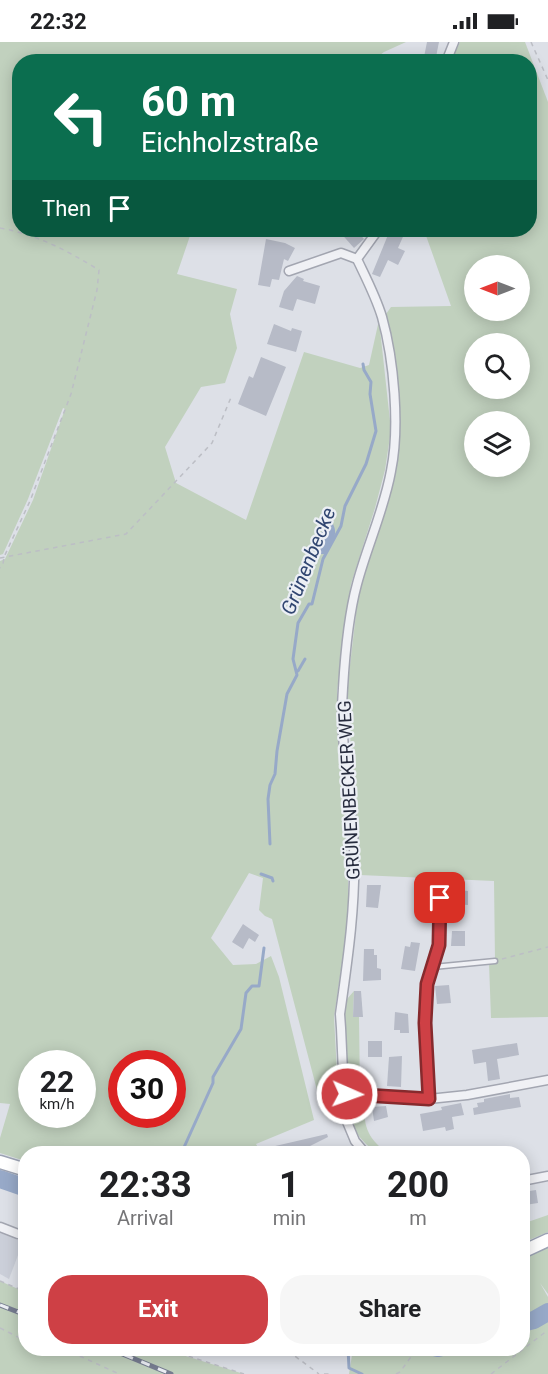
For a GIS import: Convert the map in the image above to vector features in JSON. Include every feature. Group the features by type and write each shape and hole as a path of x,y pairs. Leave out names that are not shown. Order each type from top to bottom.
{"main road":[{"path":"0,1162 18,1168"},
{"path":"530,1248 548,1240"}],"street":[{"path":"290,271 341,253 357,259 373,237"},
{"name":"GRÜNENBECKER WEG","path":"357,259 382,318 390,363 396,434 392,470 356,586 343,690 343,727 354,846 354,894 353,923 340,1014 345,1117 348,1129 359,1146"},
{"path":"429,1099 425,1023 427,984 430,967 439,945 440,898"},
{"path":"344,1094 360,1093 429,1099 467,1095 548,1080"},
{"path":"530,1179 548,1176"},
{"path":"0,1227 18,1234"}],"lane":[{"path":"430,967 495,961"}],"path":[{"path":"537,55 548,80"},
{"path":"0,568 30,501 71,394 97,290 99,270 57,245 35,237"},
{"path":"0,558 126,534 212,443 232,395"},
{"path":"495,961 548,947"},
{"path":"0,1281 18,1289"},
{"path":"0,1328 18,1337"},
{"path":"530,1344 548,1330"},
{"path":"77,1356 119,1374"},
{"path":"188,1356 243,1374"},
{"path":"295,1356 319,1374"},
{"path":"396,1374 412,1356"},
{"path":"491,1374 514,1356"},
{"path":"324,1374 333,1374"}],"shaded area":[{"path":"0,1233 18,1240 18,1255 9,1279 0,1274"}],"green space":[{"path":"0,42 406,42 381,54 12,54 12,237 190,237 177,274 237,289 230,314 237,348 225,383 201,387 165,447 176,483 246,520 304,352 360,368 369,365 379,320 391,430 385,470 351,584 337,691 348,875 348,922 334,1017 339,1110 324,1110 317,1090 272,919 259,910 263,878 249,873 211,938 233,965 256,964 271,956 279,977 314,1120 256,1144 257,1146 18,1146 18,1159 0,1153 0,1138 10,1104 0,1103 0,561 5,559 33,500 65,409 63,408 28,499 3,554 0,555"},
{"path":"460,42 525,42 530,54 454,54"},
{"path":"537,73 548,102 548,1017 491,1018 489,963 495,961 494,881 360,875 347,691 359,588 389,498 400,431 395,369 386,314 391,307 451,306 426,237 537,237"},
{"path":"354,991 353,1017 359,1017 360,1093 347,1094 341,1006"},
{"path":"363,1099 364,1117 368,1130 379,1146 368,1146 356,1132 352,1119 353,1104"},
{"path":"548,1215 548,1232 530,1240 530,1221"},
{"path":"548,1247 548,1294 540,1283 548,1297 548,1316 532,1324 530,1324 530,1255"},
{"path":"0,1281 18,1289 18,1356 186,1356 244,1374 0,1374"},
{"path":"548,1321 548,1374 349,1374 352,1356 530,1356 530,1330"}],"water":[{"path":"328,524 333,524 335,528 332,543 325,554 313,551 311,546"}],"building":[{"path":"427,42 439,42 437,54 425,54"},
{"path":"344,237 362,237 364,239 354,248"},
{"path":"387,237 403,237 398,248 405,251 398,265 388,260 380,277 372,274"},
{"path":"266,239 285,243 295,248 288,261 284,259 279,280 272,279 270,287 258,285"},
{"path":"297,276 304,279 303,281 320,286 315,304 297,299 293,311 279,307 284,291"},
{"path":"274,324 291,331 292,328 302,331 296,352 267,344"},
{"path":"261,357 286,367 266,416 238,404 249,376 253,378"},
{"path":"367,885 381,885 378,908 366,907"},
{"path":"455,890 468,891 468,905 455,904"},
{"path":"243,924 259,935 255,942 249,938 243,949 232,942"},
{"path":"452,931 465,931 465,946 451,946"},
{"path":"411,942 420,943 415,971 401,969 405,946 410,947"},
{"path":"364,949 374,949 374,955 377,955 377,968 381,969 381,980 363,981"},
{"path":"449,985 451,1003 437,1004 435,986"},
{"path":"354,991 361,991 363,1017 353,1017"},
{"path":"395,1012 408,1014 409,1033 394,1030"},
{"path":"368,1041 382,1041 382,1057 368,1057"},
{"path":"517,1043 519,1055 497,1059 500,1079 488,1081 486,1062 474,1064 472,1050"},
{"path":"402,1056 401,1087 387,1086 389,1057"},
{"path":"510,1094 510,1098 519,1097 521,1107 474,1115 473,1108 478,1107 477,1103 484,1102 484,1099"},
{"path":"461,1103 464,1115 452,1117 454,1129 446,1131 445,1127 423,1131 420,1114 442,1110 441,1107"},
{"path":"386,1106 388,1117 374,1121 372,1107"},
{"path":"327,1134 328,1137 310,1146 275,1146"},
{"path":"536,1190 538,1203 530,1204 530,1191"}],"waterway":[{"name":"Grünenbecke","path":"270,844 268,799 270,785 275,774 287,694 297,675 293,659 298,623 309,604 312,604 323,559 341,526 345,506 366,464 376,431 370,394 371,382 363,364"},
{"path":"298,671 305,659"},
{"name":"Grünenbecke","path":"261,874 272,878 273,881"},
{"name":"Grünenbecke","path":"185,1146 213,1083 213,1077 241,1029 246,993 252,986 259,986 264,948"},
{"path":"0,1179 18,1185"},
{"path":"530,1321 548,1312"},
{"path":"348,1356 349,1368 362,1374"}],"railway":[{"path":"0,1305 18,1312"},
{"path":"127,1356 171,1374"}],"route":[{"path":"347,1094 429,1099 425,1023 427,984 430,967 439,945 440,898"}]}
